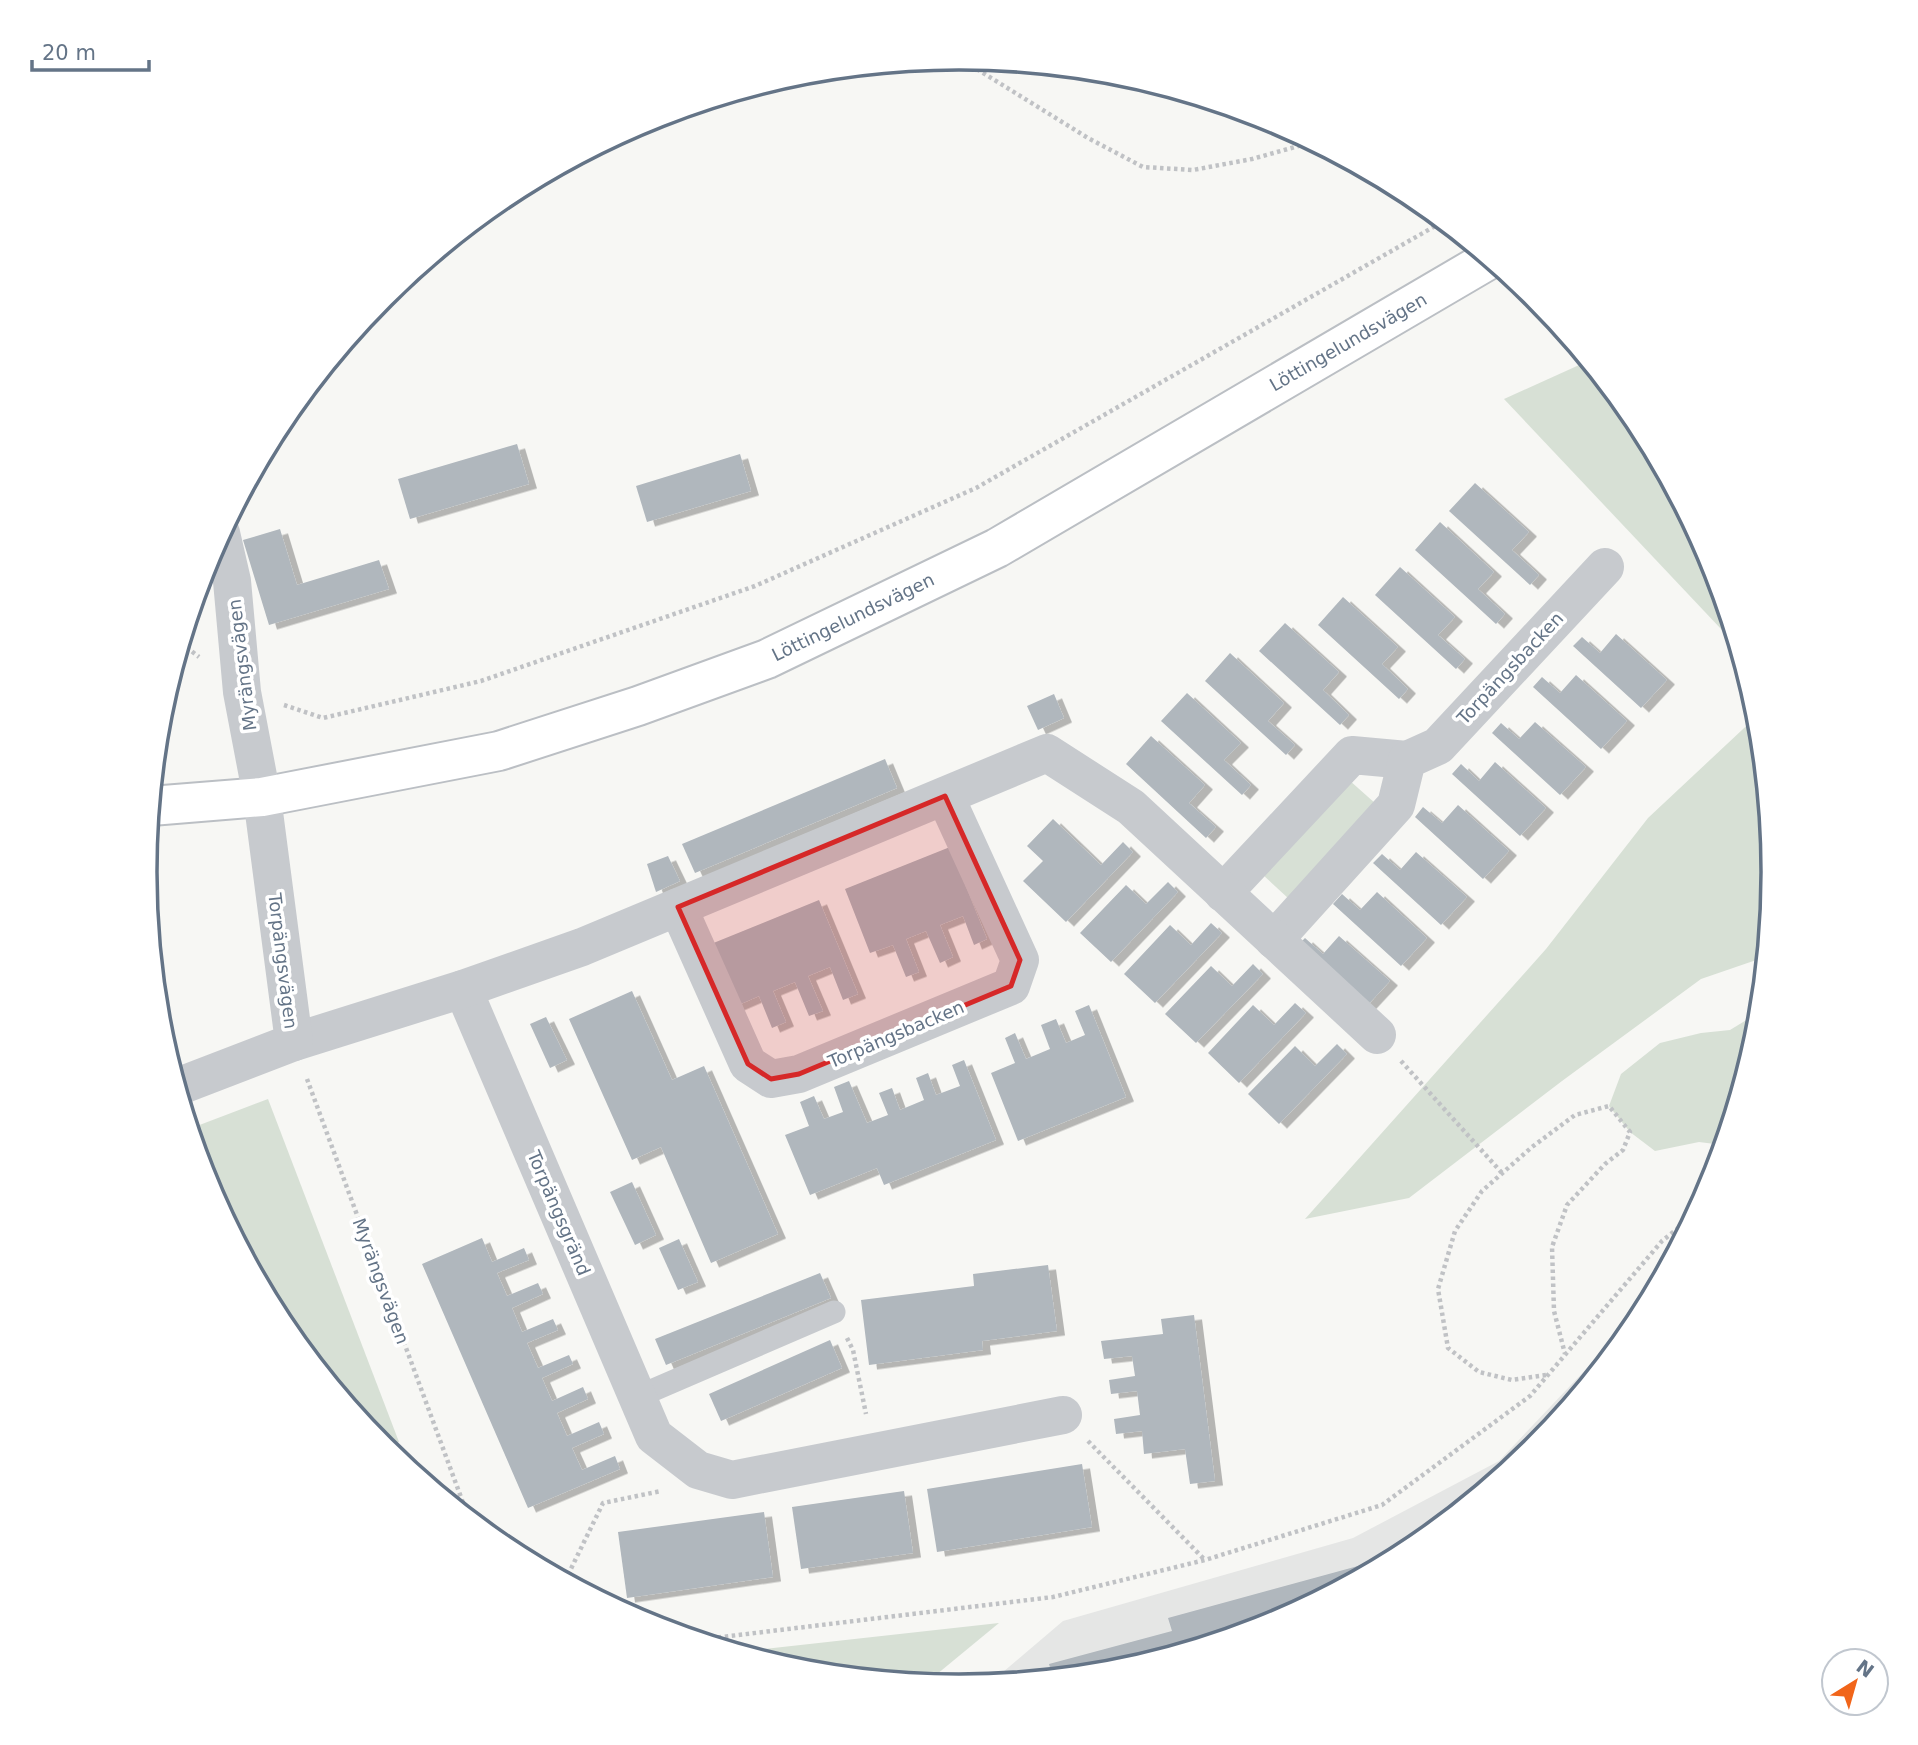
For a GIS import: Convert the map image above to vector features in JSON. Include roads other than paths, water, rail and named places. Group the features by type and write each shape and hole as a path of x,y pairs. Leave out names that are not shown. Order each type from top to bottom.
{"main road":[{"name":"Löttingelundsvägen","path":"159,805 262,797 499,751 638,706 767,659 997,548 1482,264"}],"street":[{"name":"Myrängsvägen","path":"225,550 232,581 242,692 262,797"},
{"name":"Torpängsbacken","path":"1407,760 1438,746 1605,566"},
{"path":"293,1042 463,989 582,947 1047,753 1131,807 1377,1035"},
{"path":"1223,893 1352,755 1407,760 1396,805 1274,940"},
{"name":"Torpängsbacken","path":"678,906 748,1065 771,1079 799,1074 1011,986 1020,960 945,796"},
{"name":"Torpängsvägen","path":"185,1084 293,1042 262,797"},
{"name":"Torpängsgränd","path":"463,989 654,1436 698,1470 732,1480 1063,1415"}],"lane":[{"path":"637,1397 834,1312"}]}
